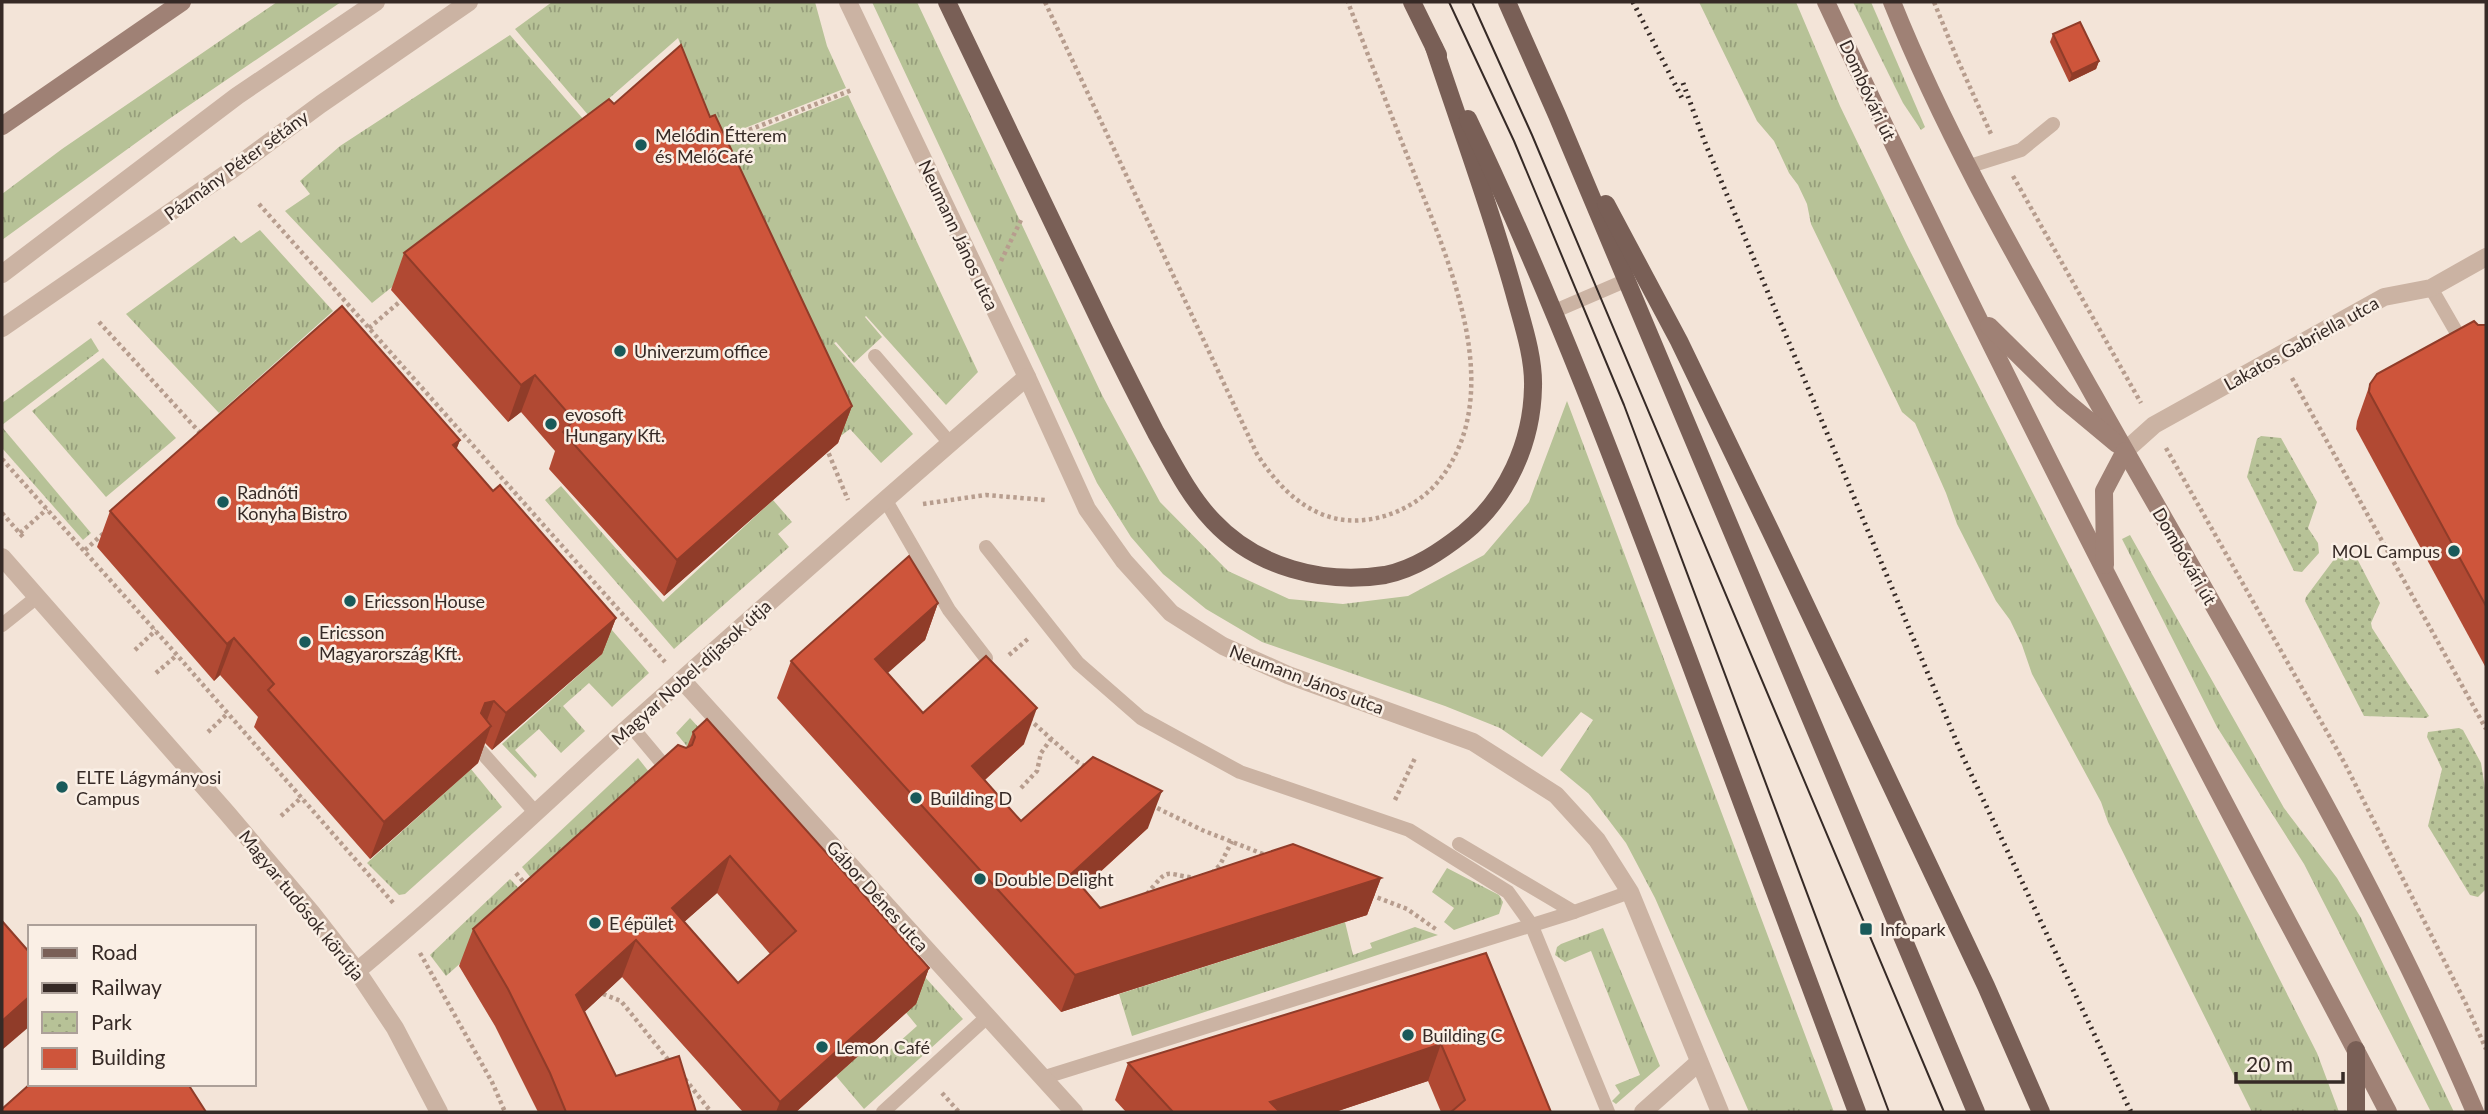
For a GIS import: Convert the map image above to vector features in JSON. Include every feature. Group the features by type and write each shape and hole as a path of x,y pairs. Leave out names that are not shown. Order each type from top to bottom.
{"main road":[{"path":"2,126 181,2"},
{"path":"947,2 1126,377 1191,493 1212,521 1235,541 1267,560 1328,578 1393,573 1424,561 1446,547 1490,508 1506,484 1521,452 1531,421 1534,384 1526,334 1504,256 1434,47"},
{"path":"1412,2 1507,201 1555,311 1608,444 1857,1112"},
{"path":"1507,2 1627,280 1976,1112"},
{"name":"Dombóvári út","path":"1826,2 1886,130 2201,759 2388,1112"},
{"name":"Dombóvári út","path":"1892,2 1915,58 1967,167 2291,744 2375,901 2447,1047 2475,1112"},
{"path":"1557,115 1679,341 1986,986 2041,1112"},
{"path":"1978,315 2063,399 2125,451 2104,491 2105,569"},
{"path":"2356,1050 2356,1112"}],"street":[{"path":"2,274 237,96 376,2"},
{"name":"Pázmány Péter sétány","path":"2,328 222,177 321,104 469,2"},
{"name":"Neumann János utca","path":"848,2 1087,509 1124,561 1171,612 1223,646 1288,676 1473,742 1556,795 1597,839 1630,892 1720,1112"},
{"name":"Lakatos Gabriella utca","path":"2125,451 2154,425 2384,297 2431,288 2486,257"},
{"name":"Magyar Nobel-díjasok útja","path":"357,971 406,930 884,499 1027,377"},
{"name":"Magyar tudósok körútja","path":"2,557 227,813 357,971 395,1028 439,1112"},
{"name":"Gábor Dénes utca","path":"682,680 1074,1112"},
{"path":"1643,1112 1699,1062"}],"lane":[{"path":"1967,167 2021,150 2053,124"},
{"path":"1555,311 1627,280"},
{"path":"2431,288 2469,353"},
{"path":"875,356 949,442"},
{"path":"884,499 949,610 986,658"},
{"path":"986,547 1078,663 1141,718 1240,772 1409,830 1508,892 1531,924 1608,1112"},
{"path":"2,625 37,597"},
{"path":"631,726 672,775"},
{"path":"477,747 535,813"},
{"path":"1459,844 1574,912"},
{"path":"1042,1078 1574,912 1630,892"},
{"path":"883,1112 987,1017"}],"path":[{"path":"1045,2 1257,454 1269,474 1298,503 1336,518 1360,521 1382,518 1401,510 1432,489 1442,477 1461,443 1469,410 1471,366 1458,292 1348,2"},
{"path":"1934,2 2002,156 2344,762 2486,1049"},
{"path":"718,142 852,90"},
{"path":"980,279 1000,263 1037,190"},
{"path":"259,205 668,665"},
{"path":"369,328 410,292"},
{"path":"344,320 354,311"},
{"path":"99,322 207,441"},
{"path":"2279,355 2486,729"},
{"path":"823,438 848,501"},
{"path":"2,459 85,550 397,908 406,930 492,1082 506,1112"},
{"path":"915,506 986,495 1045,500"},
{"path":"20,533 47,509"},
{"path":"85,550 116,523"},
{"path":"1006,658 1046,624"},
{"path":"135,650 156,631"},
{"path":"156,673 177,655"},
{"path":"208,732 228,713"},
{"path":"1028,718 1087,768"},
{"path":"1021,788 1037,771 1041,753 1051,739"},
{"path":"1401,787 1416,756"},
{"path":"281,816 302,797"},
{"path":"1143,801 1270,856"},
{"path":"1206,878 1220,865 1232,841"},
{"path":"1140,902 1163,875 1174,872 1198,878"},
{"path":"516,873 529,889"},
{"path":"1370,895 1407,909 1461,947"},
{"path":"603,994 621,1001 711,1112"}],"green space":[{"path":"277,2 341,2 169,119 2,240 2,194 62,149"},
{"path":"552,2 815,2 827,46 846,88 717,139 678,38 589,116 515,29"},
{"path":"872,2 917,2 1102,395 1160,502 1228,571 1289,599 1343,604 1408,596 1484,555 1529,502 1567,401 1834,1112 1749,1112 1655,898 1626,843 1589,794 1560,770 1593,720 1581,712 1542,757 1500,728 1262,642 1206,609 1163,574 1131,537 1097,483"},
{"path":"1699,2 1796,2 1840,106 1907,245 2317,1053 2339,1112 2252,1112 2108,822 2101,802 2032,674 2010,620 1996,601 1957,524 1915,423 1902,412 1811,224 1807,204 1798,185 1789,173 1774,141 1757,121"},
{"path":"1853,2 1871,2 1925,127 1921,130 1903,103"},
{"path":"510,35 591,128 372,303 285,211 310,194 300,181 340,146"},
{"path":"848,95 978,372 946,405 866,316 882,337 854,363 836,342 834,343 913,434 881,463 850,429 838,438 711,149"},
{"path":"260,230 333,311 219,413 126,314 234,236 241,243"},
{"path":"91,338 99,351 2,425 2,403"},
{"path":"103,358 176,438 106,497 32,411"},
{"path":"2,427 91,533 83,540 2,448"},
{"path":"2261,436 2281,438 2317,502 2308,528 2318,543 2319,553 2302,572 2294,571 2247,477 2257,439"},
{"path":"561,486 663,602 773,500 792,522 778,534 789,547 674,649 545,500"},
{"path":"505,506 649,673 612,707 589,683 563,706 585,731 561,753 539,729 515,750 537,775 535,778 502,744 602,654 487,522"},
{"path":"2130,535 2284,808 2337,878 2361,918 2454,1112 2431,1112 2304,864 2217,727 2122,539"},
{"path":"2344,546 2351,547 2380,603 2371,623 2372,628 2429,716 2426,718 2364,716 2305,601"},
{"path":"690,718 963,1019 864,1109 836,1076 869,1046 880,1059 917,1026 676,733"},
{"path":"2459,728 2463,730 2481,763 2486,795 2486,889 2478,897 2470,895 2428,826 2442,769 2427,737 2428,732"},
{"path":"638,758 657,782 540,889 522,867"},
{"path":"471,769 502,807 405,894 399,895 367,863"},
{"path":"1447,868 1499,895 1503,902 1499,914 1454,930 1444,922 1454,908 1432,892"},
{"path":"510,879 531,901 446,976 430,955"},
{"path":"1345,922 1353,955 1372,948 1370,943 1415,927 1438,935 1132,1036 1119,994"},
{"path":"1603,928 1660,1066 1616,1104 1612,1101 1620,1093 1615,1085 1640,1075 1591,951 1565,962 1555,955 1561,944"}],"building":[{"path":"2080,22 2099,61 2072,74 2053,34"},
{"name":"Univerzum office","path":"681,45 710,117 715,115 852,406 677,560 563,432 574,420 535,375 521,385 404,253 609,99 614,104"},
{"name":"Ericsson House","path":"342,306 460,440 453,445 493,491 500,485 616,618 506,713 494,701 485,703 481,713 491,726 384,822 268,690 274,684 234,638 227,644 110,511"},
{"name":"MOL Campus","path":"2474,321 2478,325 2486,325 2486,606 2369,392 2370,384 2377,374"},
{"path":"909,556 938,603 875,659 923,713 986,656 1037,708 972,766 1021,821 1093,757 1162,791 1071,874 1100,908 1293,844 1381,878 1075,975 791,661"},
{"name":"E épület","path":"707,719 929,968 780,1102 636,940 576,995 616,1076 679,1056 696,1112 566,1112 550,1073 508,989 473,929 678,745 686,748 692,745 695,737 693,732","holes":["730,856 796,931 738,983 672,908"]},
{"path":"2,921 28,951 28,998 2,1021"},
{"path":"1486,953 1551,1112 1451,1112 1465,1100 1441,1044 1270,1102 1280,1112 1173,1112 1128,1063"},
{"path":"28,1086 189,1086 206,1112 2,1112 2,1109"}],"tram line":[{"path":"1449,2 1514,141 1624,405 1889,1112"},
{"path":"1472,2 1532,135 1944,1112"}],"railway":[{"path":"1633,2 1682,98"},
{"path":"1683,83 1706,145 1963,757 2131,1112"}],"place":[{"name":"Melódin Étterem és MelóCafé","path":"641,145"},
{"name":"Univerzum office","path":"620,351"},
{"name":"evosoft Hungary Kft.","path":"551,424"},
{"name":"Radnóti Konyha Bistro","path":"223,502"},
{"name":"MOL Campus","path":"2454,551"},
{"name":"Ericsson House","path":"350,601"},
{"name":"Ericsson Magyarország Kft.","path":"305,642"},
{"name":"ELTE Lágymányosi Campus","path":"62,787"},
{"name":"Building D","path":"916,798"},
{"name":"Double Delight","path":"980,879"},
{"name":"E épület","path":"595,923"},
{"name":"Infopark","path":"1866,929"},
{"name":"Building C","path":"1408,1035"},
{"name":"Lemon Café","path":"822,1047"}]}
